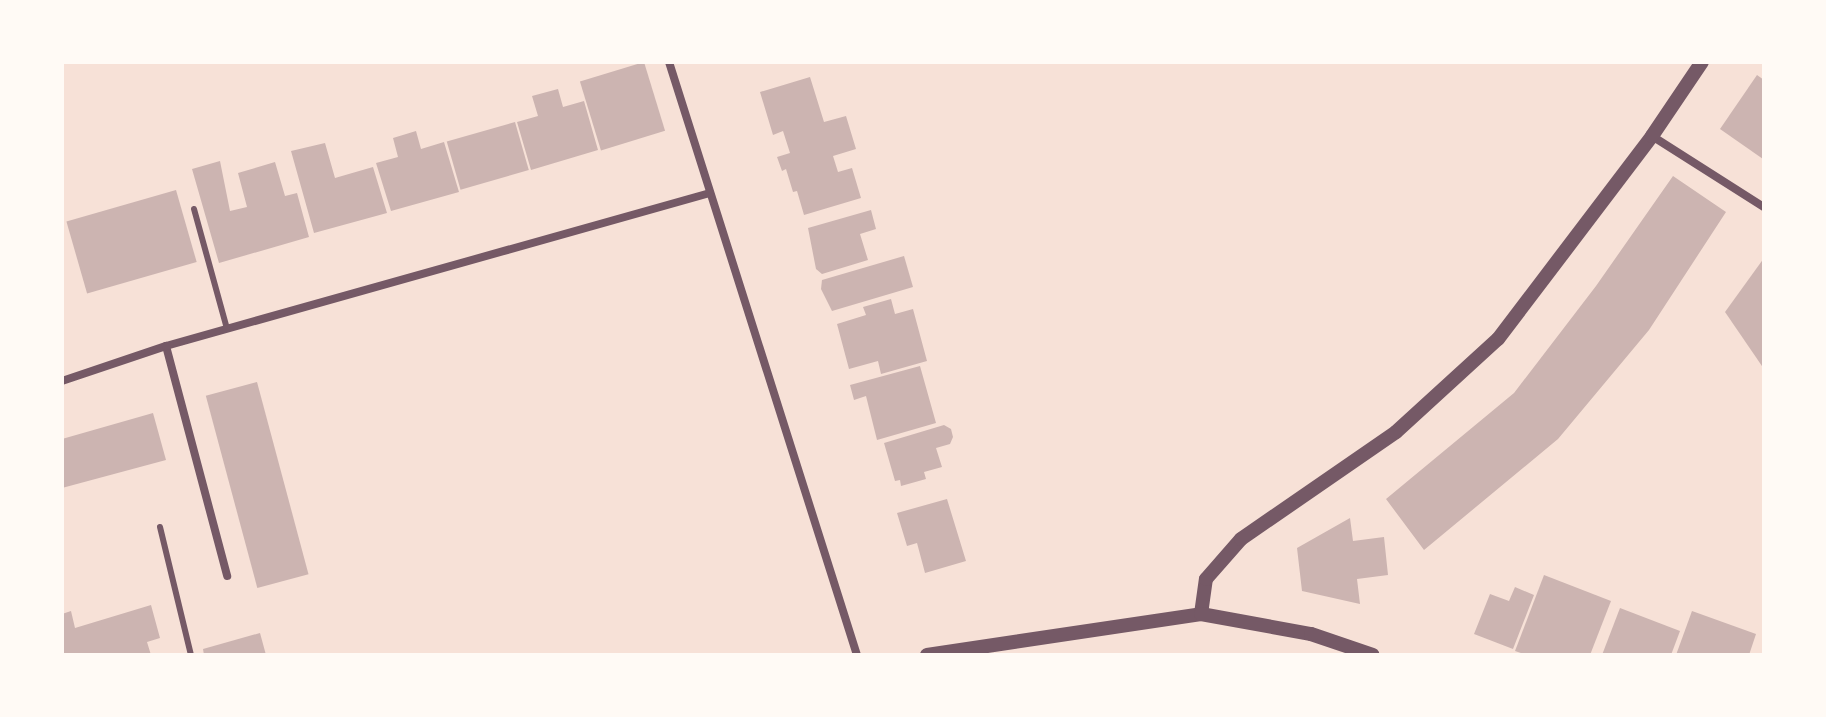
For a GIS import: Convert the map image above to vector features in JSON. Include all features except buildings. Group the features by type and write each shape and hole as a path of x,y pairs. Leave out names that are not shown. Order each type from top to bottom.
{"street":[{"path":"669,62 857,655"},
{"path":"1201,614 1206,579 1241,539 1396,432 1498,339 1652,136 1702,62"},
{"path":"1652,136 1764,207"},
{"path":"62,381 166,346 710,193"},
{"path":"166,346 227,576"},
{"path":"927,655 1201,614 1311,634 1373,655"}],"lane":[{"path":"194,209 227,329"},
{"path":"160,527 191,655"}]}
